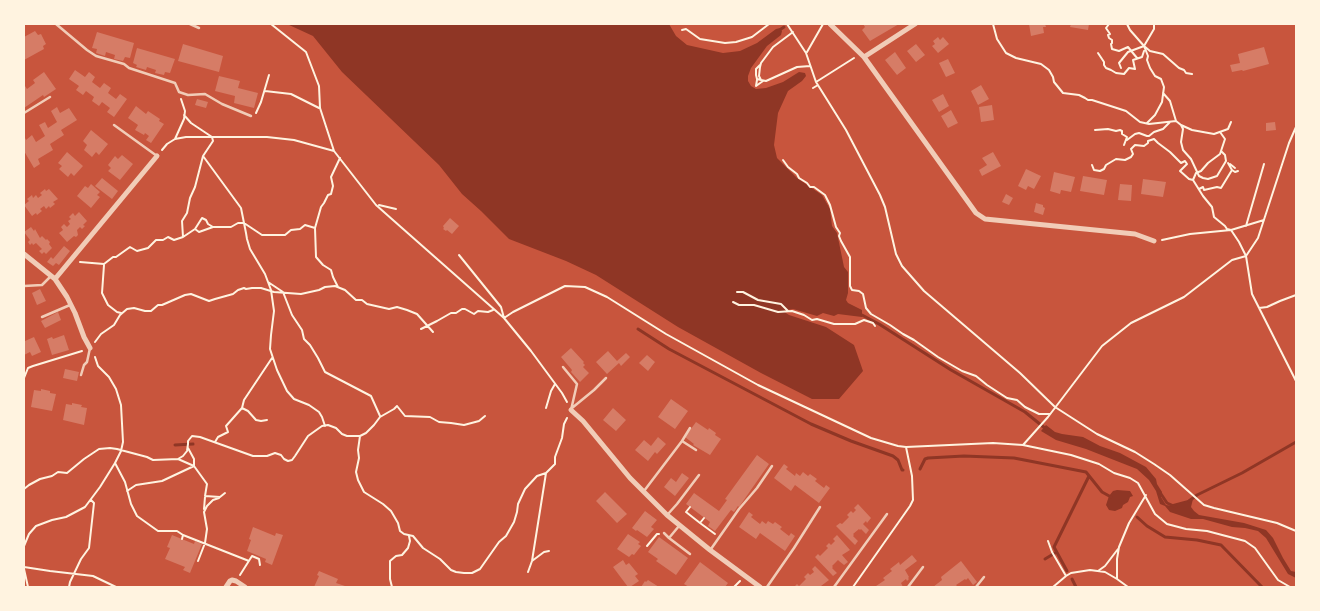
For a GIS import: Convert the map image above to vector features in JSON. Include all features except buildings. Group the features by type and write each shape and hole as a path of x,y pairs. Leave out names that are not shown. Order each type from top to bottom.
{"street":[{"path":"830,24 864,57 976,213 985,219 1135,234 1154,241"},
{"path":"864,57 915,24"},
{"path":"53,278 70,261 157,156"},
{"path":"24,254 53,278 71,304 90,348"},
{"path":"570,410 583,421 630,478 667,515 760,587"},
{"path":"226,587 232,580 244,587"}],"lane":[{"path":"56,24 96,56 175,83 179,92 188,95 205,94 222,104 251,116"},
{"path":"190,24 199,28"},
{"path":"24,113 50,97"},
{"path":"114,125 157,156"},
{"path":"24,286 42,285 53,278"},
{"path":"42,317 71,304"},
{"path":"81,375 87,362 90,348"},
{"path":"563,367 577,384 570,410"},
{"path":"570,410 606,378"},
{"path":"643,492 690,428"},
{"path":"682,441 696,450"},
{"path":"710,550 772,466"},
{"path":"667,515 699,475"},
{"path":"767,587 820,507"},
{"path":"834,587 887,514"},
{"path":"670,538 679,526"},
{"path":"664,533 690,554"},
{"path":"908,587 923,567"},
{"path":"976,587 984,577"}],"path":[{"path":"272,24 306,52 319,86 320,108 334,151 376,205 504,318 562,393 570,410 564,424 562,438 555,457 555,464 546,473 537,476 524,489 518,504 518,512 506,536 480,569 472,573 451,570 440,558 424,548 414,536 400,531 391,511 364,492 356,472 360,436"},
{"path":"682,30 686,29 700,38 736,42 752,37 769,24"},
{"path":"787,24 806,53 817,83 846,130 880,195 885,206 896,254 902,266 924,291 1020,373 1055,407 1097,434 1135,452 1154,464 1204,504 1277,523 1296,531"},
{"path":"806,53 823,24"},
{"path":"993,24 997,39 1006,53 1016,58 1041,64 1049,70 1054,82 1063,93 1079,96 1126,111 1140,122 1176,121 1186,128 1214,134 1228,129 1230,122"},
{"path":"1108,24 1106,28 1110,34 1108,35 1109,38 1112,40 1112,49 1119,51 1128,47 1136,58"},
{"path":"1127,24 1144,46 1163,54 1186,73 1192,74"},
{"path":"1121,68 1119,63 1121,59 1144,46 1154,29 1154,24"},
{"path":"762,80 756,86 756,69 773,47 793,32"},
{"path":"1144,46 1148,56 1147,60 1155,76 1161,79 1164,87 1162,102 1155,115 1147,123"},
{"path":"1098,53 1106,68 1116,73 1124,74 1129,68 1134,69 1133,60 1142,56 1145,50"},
{"path":"813,88 817,83 855,58 864,57"},
{"path":"757,79 761,63"},
{"path":"757,79 766,81 797,67 810,66"},
{"path":"251,116 255,115 258,110 269,75"},
{"path":"759,76 762,80"},
{"path":"265,91 291,94 320,108"},
{"path":"175,139 184,119 179,92"},
{"path":"1163,93 1170,101 1176,121"},
{"path":"184,115 191,123 212,137"},
{"path":"1124,145 1135,134 1139,133 1149,136 1163,129 1170,122"},
{"path":"1181,124 1184,132 1181,142 1182,150 1191,159 1196,173 1202,178 1208,179 1217,176 1226,161 1222,151"},
{"path":"1023,445 1032,437 1102,346 1109,340 1131,323 1184,297 1232,260 1246,256 1258,238 1289,143 1296,128"},
{"path":"1095,130 1120,130 1127,137 1127,140"},
{"path":"1193,180 1196,173 1201,171 1222,151 1225,138 1220,132"},
{"path":"157,156 167,144 175,139 186,137 267,137 294,140 334,151"},
{"path":"183,237 182,221 187,213 203,156 213,142 212,137"},
{"path":"1092,165 1094,170 1100,171 1116,159 1125,160 1130,157 1133,154 1131,149 1135,145 1144,146 1148,144 1148,141 1154,139 1181,163 1185,162 1187,164 1180,171 1193,180 1212,207 1216,220 1231,230 1239,242 1246,256 1252,294 1296,381"},
{"path":"203,156 241,208 250,249 265,274 272,291 274,312 270,349 277,370 287,391 294,399 309,405 318,412 325,426"},
{"path":"338,287 331,270 316,256 315,228 321,207 331,194 333,186 331,177 340,158"},
{"path":"784,160 799,178 810,187 825,195 830,204 836,227 840,233 841,242 850,257 850,286 852,290 863,294 866,308 871,314 938,356 976,376 1007,398 1016,400 1039,414 1050,414"},
{"path":"1246,226 1264,164"},
{"path":"1198,189 1203,186 1204,190 1221,188 1233,169 1235,172 1238,171"},
{"path":"376,205 396,209"},
{"path":"70,261 104,264 130,247 137,250 148,248 156,240 163,240 168,237 174,240 183,237 195,228 202,218 213,227"},
{"path":"1154,241 1190,234 1231,230 1264,220"},
{"path":"195,228 199,232 213,227 231,227 238,223 244,223 262,235 285,235 291,230 300,229 304,225 315,228"},
{"path":"459,255 501,307 504,318"},
{"path":"104,264 102,293 108,305 121,313"},
{"path":"268,282 283,292 292,316 302,330 304,339 314,351 325,372 371,396 380,417"},
{"path":"24,378 28,368 90,348 101,334 114,324 121,313 127,309 134,308 151,311 158,305 191,294 209,302 244,288 261,288 301,294 324,287 335,286 345,290 356,300 362,300 368,304 390,309 397,307 417,314 433,332"},
{"path":"504,318 565,286 585,287 607,297 666,334 758,385 871,438 906,447 993,443 1023,445 1071,455 1099,464 1114,473 1130,478 1138,483 1156,514 1167,524 1186,529 1207,531 1245,541 1255,548 1278,580 1290,587"},
{"path":"738,292 743,292 758,300 781,304 788,311"},
{"path":"1259,308 1267,307 1296,295"},
{"path":"733,302 739,305 769,308 778,312 792,311 812,320 816,319 834,324 856,324 864,320 873,323 875,326"},
{"path":"421,328 450,313 456,314 462,309 466,309 474,314"},
{"path":"470,317 478,312 494,310"},
{"path":"24,546 28,534 36,526 73,514 85,507 115,464 121,451 123,442 120,405 116,389 109,377 98,366 90,348"},
{"path":"215,442 218,437 228,432 226,426 242,408 244,400 273,357"},
{"path":"546,408 555,384"},
{"path":"194,466 194,458 188,448 188,441 192,436 200,437 254,456 267,456 275,453 288,461 292,460 308,436 315,430 328,425 336,428 342,434 360,436 366,433 380,417 397,406 405,416 430,417 439,422 464,425 479,421 485,416"},
{"path":"242,408 248,411 256,420 267,420"},
{"path":"853,587 913,500 912,476 906,447"},
{"path":"24,489 40,479 52,476 58,472 67,473 99,449 110,448 153,460 178,459 194,466 207,484 204,512 207,530 205,543 198,561"},
{"path":"178,459 183,456 188,448"},
{"path":"115,464 125,482 131,504 137,516 158,531 177,531 249,561"},
{"path":"127,490 136,485 162,481 194,466"},
{"path":"528,572 532,561 546,473"},
{"path":"204,512 207,506 225,493"},
{"path":"1118,579 1116,559 1119,547 1129,522 1146,495"},
{"path":"205,496 220,498"},
{"path":"69,587 81,559 89,548 94,503 91,500"},
{"path":"690,507 686,512 720,537"},
{"path":"692,517 696,512"},
{"path":"700,523 704,518"},
{"path":"647,546 657,534 664,533"},
{"path":"182,539 183,535"},
{"path":"392,587 390,561 396,556 402,555 408,548 409,535"},
{"path":"1048,541 1066,576"},
{"path":"1098,571 1106,566 1119,547"},
{"path":"532,561 544,552 549,551"},
{"path":"240,576 252,556 259,559 260,564"},
{"path":"28,587 24,568 93,576 116,587"},
{"path":"1052,587 1066,576 1090,570 1105,572 1128,587"}],"shaded area":[{"path":"287,24 669,24 676,36 687,45 723,53 740,51 757,43 780,28 782,31 781,35 767,46 751,68 748,81 756,89 766,88 783,82 799,72 805,73 806,76 802,81 788,91 778,113 774,145 777,158 797,178 822,195 830,209 832,226 837,233 844,267 848,272 846,300 862,310 862,317 838,314 834,316 823,313 817,316 793,309 783,311 789,315 826,327 854,345 863,371 839,399 812,399 678,327 596,275 509,239 462,194 439,165 342,72 313,36"},
{"path":"1046,425 1055,432 1083,437 1146,467 1156,479 1162,492 1161,497 1166,505 1173,506 1173,504 1191,498 1193,499 1191,507 1199,515 1244,523 1266,530 1273,538 1291,571 1296,572 1296,578 1288,574 1266,538 1258,531 1232,527 1203,519 1191,519 1170,512 1165,506 1160,504 1156,491 1149,480 1137,469 1086,449 1056,440 1041,431"},
{"path":"1113,491 1130,491 1133,496 1130,497 1122,508 1115,511 1109,510 1106,505 1109,496"}],"waterway":[{"path":"862,315 951,370 1025,412 1046,429"},
{"path":"638,329 669,349 811,424 893,456 898,460 903,470"},
{"path":"1189,501 1296,442"},
{"path":"175,445 193,444"},
{"path":"920,469 925,459 928,458 964,456 1014,458 1086,472 1102,492 1111,497"},
{"path":"1067,571 1054,547 1089,476"},
{"path":"1159,491 1167,503 1176,507"},
{"path":"1137,517 1147,526 1165,537 1197,540 1221,545 1262,587"},
{"path":"1045,559 1055,553"},
{"path":"1072,579 1076,587"}]}
